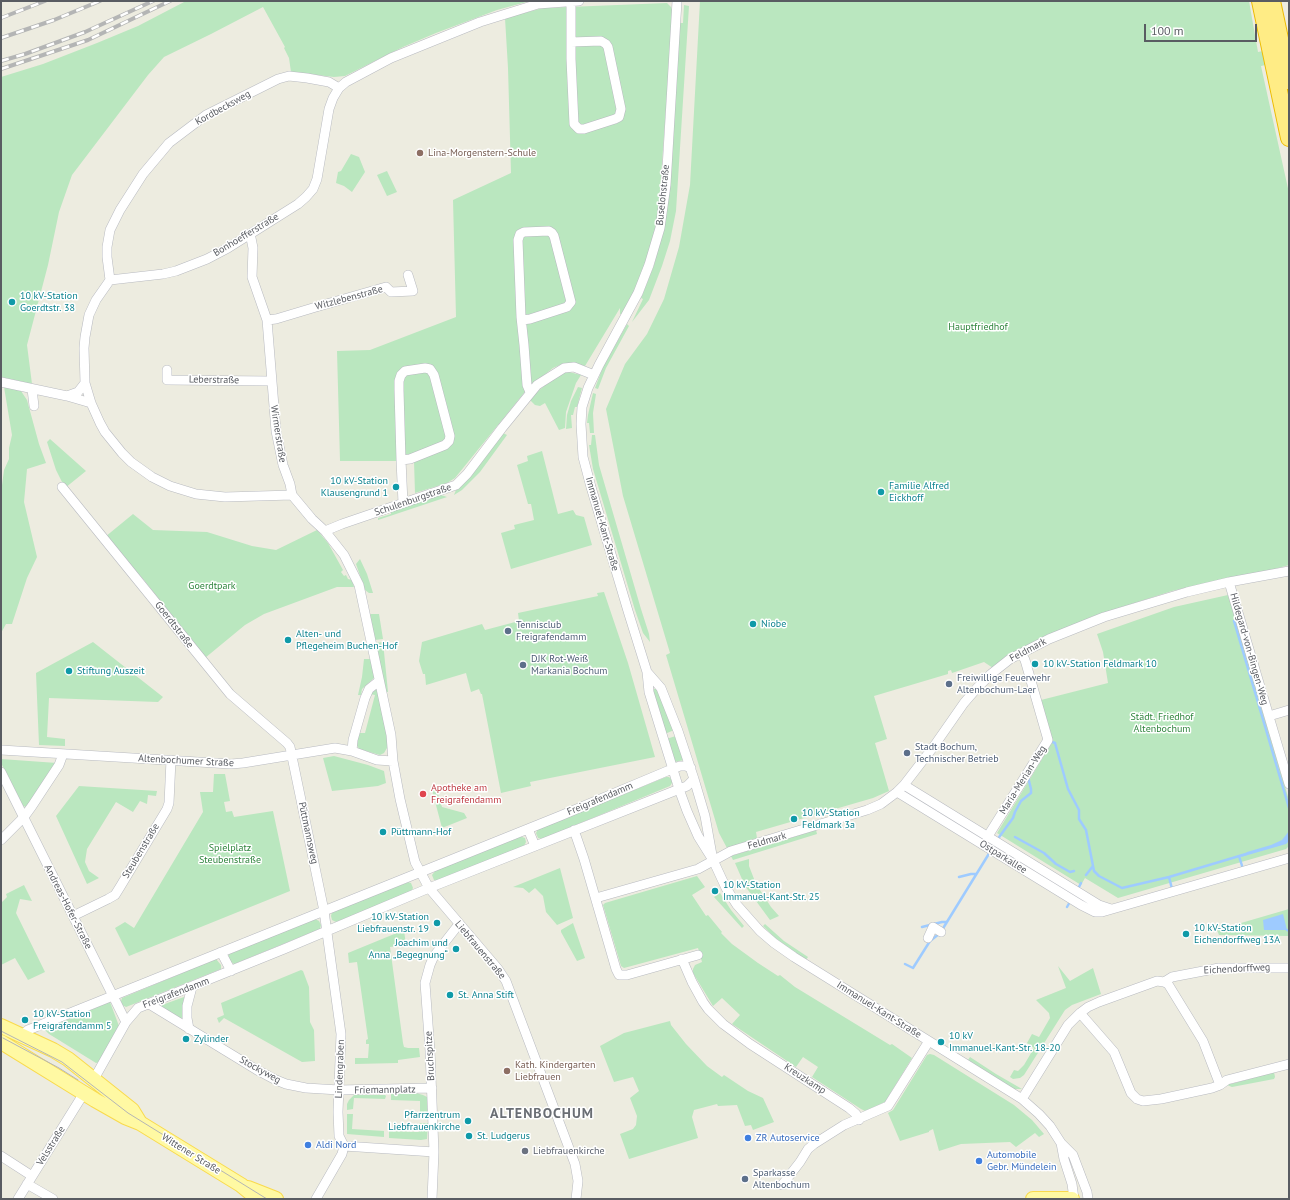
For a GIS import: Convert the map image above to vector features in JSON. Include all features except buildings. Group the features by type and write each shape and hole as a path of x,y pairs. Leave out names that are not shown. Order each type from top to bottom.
{"highway":[{"path":"1260,1 1289,138"},
{"path":"1272,1 1289,81"}],"main road":[{"name":"Wittener Straße","path":"1,1026 53,1050 68,1059 132,1110 140,1123"},
{"path":"19,1053 21,1036"},
{"name":"Wittener Straße","path":"1,1042 84,1094 124,1117 140,1123 241,1185 258,1199"},
{"path":"84,1094 94,1079"},
{"name":"Wittener Straße","path":"241,1185 276,1199"},
{"path":"1033,1199 1073,1199"}],"street":[{"path":"571,1 571,42 574,124 579,129 584,129 619,117 621,109 608,47 601,41 571,42"},
{"name":"Bonhoefferstraße","path":"110,280 149,276 176,271 207,259 228,248 298,204 313,189 317,179 329,109 333,98 339,88 355,77 391,58 474,24 538,4 579,1"},
{"name":"Buselohstraße","path":"594,375 638,294 649,265 660,228 666,185 677,1"},
{"name":"Kordbecksweg","path":"110,280 107,252 110,230 136,184 151,162 169,143 206,115 278,79 289,76 307,78 329,82 339,88"},
{"path":"522,320 567,308 571,302 554,236 548,231 524,232 520,234 518,240 522,320 527,385 530,392"},
{"name":"Wirmerstraße","path":"249,234 253,248 252,277 267,320 271,380 279,448 292,495 344,554 359,585 391,735 393,761"},
{"name":"Witzlebenstraße","path":"267,320 276,319 386,287 391,292 413,291 408,275"},
{"path":"110,280 96,300 88,320 84,348 85,383 91,403 105,432 122,453 142,470 170,486 196,494 218,496 292,495"},
{"name":"Schulenburgstraße","path":"325,531 456,484 467,474 537,385 564,368 574,367 594,375"},
{"path":"401,460 410,459 445,445 449,441 450,436 434,375 430,369 425,368 405,371 401,375 399,381 401,460 403,503"},
{"name":"Leberstraße","path":"167,370 167,380 271,380"},
{"name":"Immanuel-Kant-Straße","path":"594,375 582,407 581,424 583,457 647,672 649,692 672,769 687,811 698,836 713,860 726,888 749,920 774,943 1022,1099 1050,1126 1061,1143 1073,1155 1087,1192 1088,1199"},
{"path":"1,382 67,396 91,403"},
{"path":"67,396 78,392 85,383"},
{"path":"32,389 34,406"},
{"name":"Goerdtstraße","path":"62,487 230,694 287,743 290,747 291,756"},
{"name":"Feldmark","path":"713,860 731,851 826,828 881,804 898,792 904,785 976,688 1010,659 1049,638 1104,617 1187,592 1229,582 1289,571"},
{"name":"Hildegard-von-Bingen-Weg","path":"1229,582 1289,784"},
{"name":"Maria-Merian-Weg","path":"988,836 1048,740 1025,660 1021,653"},
{"name":"Immanuel-Kant-Straße","path":"647,672 661,688 691,768 708,833 713,860"},
{"path":"352,751 353,740 365,698 369,688 379,682"},
{"name":"Hildegard-von-Bingen-Weg","path":"1269,716 1289,710"},
{"name":"Altenbochumer Straße","path":"1,750 243,763 336,748 352,751 378,760 393,761"},
{"path":"1,840 24,817 59,765 63,754"},
{"name":"Püttmannsweg","path":"291,756 324,911"},
{"name":"Steubenstraße","path":"73,916 108,899 117,891 167,809 169,803 171,760"},
{"path":"393,761 415,862 429,888"},
{"path":"672,769 680,766 691,768"},
{"name":"Freigrafendamm","path":"21,1036 28,1030 528,829 672,769"},
{"name":"Andreas-Hofer-Straße","path":"1,772 113,996"},
{"path":"679,789 688,786 694,779"},
{"name":"Ostparkallee","path":"904,785 1099,905 1111,909"},
{"name":"Freigrafendamm","path":"94,1079 126,1022 138,1008 326,932 429,888 679,789"},
{"name":"Ostparkallee","path":"898,792 1090,911 1099,913 1289,858"},
{"path":"528,829 535,846"},
{"path":"574,830 619,975 627,975 698,955"},
{"path":"596,898 698,869 713,860"},
{"name":"Liebfrauenstraße","path":"429,888 498,969 506,981 575,1164 578,1181 576,1199"},
{"path":"324,911 326,932"},
{"name":"Bruchspitze","path":"432,1199 434,1152 432,1088 425,991 427,974 434,956 459,924"},
{"path":"928,938 937,930"},
{"name":"Lindengraben","path":"326,932 341,1034 342,1048 339,1090 339,1136 344,1146"},
{"path":"221,952 231,971"},
{"name":"Kreuzkamp","path":"682,959 697,992 715,1017 738,1035 849,1108 856,1114 859,1120"},
{"name":"Eichendorffweg","path":"1022,1099 1068,1025 1088,1007 1118,994 1157,981 1164,982 1172,977 1219,968 1289,968"},
{"path":"1164,982 1168,984 1204,1041 1220,1085"},
{"path":"189,1029 187,1006 192,987"},
{"path":"113,996 126,1022"},
{"name":"Stockyweg","path":"149,1004 276,1080 297,1087 339,1090"},
{"path":"1080,1013 1114,1052 1131,1093 1137,1099 1143,1101 1152,1101 1212,1088 1227,1080 1289,1064"},
{"path":"782,1185 808,1149 814,1144 844,1126 890,1104 929,1041"},
{"name":"Friemannplatz","path":"339,1090 432,1088"},
{"name":"Velsstraße","path":"18,1199 84,1094"},
{"name":"Immanuel-Kant-Straße","path":"1061,1143 1064,1159 1072,1184 1073,1199"},
{"path":"316,1199 342,1154 344,1146 434,1152"},
{"path":"1,1156 32,1176"},
{"path":"27,1184 53,1199"}],"green space":[{"path":"186,1 530,1 497,10 436,33 403,47 345,76 334,77 291,72 289,58 284,48 285,47 263,7 164,57 148,75 72,175 59,212 48,265 27,345 32,384 1,377 1,77 43,64 97,43 138,26"},
{"name":"Hauptfriedhof","path":"700,1 1249,1 1258,52 1289,46 1289,60 1261,66 1289,193 1289,565 1172,591 1091,617 1007,655 993,668 984,662 952,673 951,670 948,671 948,674 874,696 887,739 875,743 889,791 873,798 756,832 757,838 727,848 719,833 666,655 670,653 623,496 606,409 625,364 647,334 664,299 679,247 690,185"},
{"path":"667,3 671,7 673,13 659,204 654,238 646,262 623,315 620,314 620,308 585,366 572,363 562,364 553,368 528,388 455,478 447,483 415,493 414,461 340,461 337,351 370,350 456,317 453,200 511,173 505,18 543,8"},
{"path":"684,5 689,6 676,211 670,241 649,300 632,322 643,299 641,298 654,265 662,235 680,23 683,23"},
{"path":"351,154 359,157 365,172 352,192 344,186 336,183 338,172 341,171"},
{"path":"387,171 397,192 387,196 377,175"},
{"path":"627,324 629,326 606,368 598,389 595,388 603,367"},
{"path":"569,372 581,375 576,383 566,412 565,428 559,430 545,403 540,406 535,405 529,399 551,380 562,373"},
{"path":"4,387 21,391 27,400 39,444 46,463 27,469 24,502 37,557 27,578 12,624 6,624 1,633 1,493 4,470 9,459 9,448 12,435"},
{"path":"578,387 582,388 577,407 575,407 573,415 571,415 572,428 566,429 567,415 571,401"},
{"path":"593,393 596,394 593,413 594,433 590,433 589,423 587,423"},
{"path":"503,433 507,435 480,472 462,490 454,495 456,490"},
{"path":"592,435 595,435 599,465 649,634 650,642 643,633 635,610 593,469 589,445 591,445"},
{"path":"50,439 86,471 65,488 56,470 47,442"},
{"path":"542,451 558,514 573,510 576,515 584,517 592,545 511,569 501,533 515,529 514,525 534,520 531,504 528,504 517,465 528,461 527,456"},
{"path":"441,495 447,497 378,520 378,518 391,514 391,511"},
{"name":"Goerdtpark","path":"133,514 153,530 207,532 252,546 276,550 317,530 328,543 343,570 341,572 344,576 346,575 348,579 352,580 354,587 337,587 264,614 245,625 205,658 144,580 105,537"},
{"path":"360,559 373,593 369,593 365,590 356,564"},
{"path":"604,592 628,663 655,757 530,782 531,786 501,793 482,694 479,689 471,692 466,673 426,685 425,674 423,674 419,661 422,642 482,624 485,630 519,621 518,613 598,596 597,593"},
{"name":"Städt. Friedhof Altenbochum","path":"1228,595 1289,800 1289,846 1286,849 1118,898 1085,878 1081,885 997,833 1053,741 1041,700 1108,683 1103,652 1097,634 1174,607"},
{"path":"371,614 379,614 383,639 375,640"},
{"path":"93,642 163,697 158,702 49,698 47,737 65,739 65,746 39,745 36,673"},
{"path":"383,642 388,692 386,692 376,643"},
{"path":"364,659 371,659 375,677 362,689 361,695 358,695 362,677"},
{"path":"373,689 377,690 387,737 387,748 384,753 380,755 359,749 357,745 358,733 365,733 375,695 369,694"},
{"path":"657,689 674,730 665,734 653,690"},
{"path":"676,736 684,760 675,762 666,739"},
{"path":"334,756 384,771 386,783 378,786 332,791 323,758"},
{"path":"1,759 57,763 26,807 23,806 1,763"},
{"name":"Spielplatz Steubenstraße","path":"214,774 225,774 230,801 224,802 226,812 232,811 234,817 273,811 290,891 129,956 115,928 125,922 134,928 203,812 200,792 213,792"},
{"path":"669,777 672,780 670,786 542,839 538,838 536,833 538,829"},
{"path":"79,786 157,791 156,796 148,795 147,804 140,801 133,812 116,802 87,849 85,862 89,871 99,878 87,884 56,816"},
{"path":"431,786 436,787 442,807 464,813 467,818 442,828"},
{"path":"816,830 817,834 733,860 731,856"},
{"path":"519,836 525,838 526,842 524,846 440,881 434,880 432,875 436,870"},
{"path":"749,859 749,866 756,884 771,907 779,916 770,920 745,886 735,863"},
{"path":"560,868 573,918 557,925 546,912 543,896 535,888 529,893 523,888 513,887"},
{"path":"697,876 705,887 692,895 706,916 708,915 722,932 721,933 732,944 778,976 780,975 795,987 890,1045 892,1044 912,1058 885,1102 865,1111 861,1109 812,1077 818,1067 803,1057 796,1067 732,1024 740,1015 722,998 713,1006 693,973 695,965 702,962 698,948 624,968 621,966 603,905 605,903"},
{"path":"408,882 411,883 413,888 411,892 336,922 332,920 332,912"},
{"path":"24,885 32,901 20,899 16,913 45,972 28,980 15,958 1,965 1,903 7,897 6,894"},
{"path":"720,893 744,926 742,928 714,897"},
{"path":"1289,909 1289,936 1219,935 1217,930"},
{"path":"315,919 319,921 321,925 320,929 234,964 228,958 229,954"},
{"path":"573,923 585,958 577,961 561,932 561,930"},
{"path":"765,924 784,941 808,957 806,960 775,938 763,926"},
{"path":"404,930 406,945 390,947 404,1047 419,1048 420,1057 398,1060 398,1063 355,1064 355,1058 368,1058 369,1044 366,1044 366,1040 368,1039 357,962 349,963 348,953"},
{"path":"216,959 221,965 221,969 126,1007 122,1005 122,998"},
{"path":"1058,966 1070,981 1093,968 1101,994 1072,1005 1065,1010 1024,1075 1020,1078 1013,1079 1010,1077 1014,1070 1018,1071 1024,1065 1034,1048 1027,1043 1032,1034 1039,1037 1050,1018 1049,1013 1036,1000 1066,988"},
{"path":"301,970 303,971 309,987 310,1022 314,1030 315,1061 302,1062 224,1018 219,1023 217,1018 224,1015 221,1003"},
{"path":"184,997 183,1017 180,1019 162,1008 162,1005"},
{"path":"110,1002 119,1026 99,1062 96,1063 49,1034 44,1029"},
{"path":"670,1021 671,1025 686,1044 707,1066 722,1077 724,1075 748,1091 763,1098 774,1122 753,1130 751,1125 745,1126 737,1105 718,1106 717,1104 694,1110 692,1117 698,1138 629,1159 620,1134 633,1129 636,1125 637,1116 630,1098 639,1091 633,1077 614,1082 600,1046 624,1033"},
{"path":"927,1055 934,1055 1014,1105 1032,1120 1044,1134 1039,1137 1035,1133 1016,1147 1010,1142 961,1144 939,1151 933,1129 929,1132 900,1141 888,1113 893,1110"},
{"path":"970,1057 1022,1089 1014,1089 968,1060"},
{"path":"1274,1072 1274,1079 1232,1087 1227,1085 1227,1083 1231,1084"},
{"path":"416,1093 427,1097 428,1113 420,1113 420,1101 391,1100 391,1094"},
{"path":"354,1095 386,1096 385,1099 354,1098 353,1109 347,1110 347,1104"},
{"path":"347,1114 353,1114 352,1129 384,1131 384,1137 347,1134"},
{"path":"419,1123 428,1123 427,1139 389,1138 389,1131 419,1132"}],"water":[{"path":"1289,831 1289,841 1286,844 1241,857 1247,852 1282,840"},
{"path":"1283,914 1287,930 1264,930 1263,920"}],"waterway":[{"path":"1234,621 1289,808"},
{"path":"1050,741 1055,743 1068,789 1079,810 1079,819 1086,830 1094,871 1099,876 1122,888 1169,877 1246,854"},
{"path":"997,840 1013,818 1021,801 1031,793 1028,777"},
{"path":"1015,837 1044,853 1056,864 1070,872 1074,871"},
{"path":"942,930 990,852"},
{"path":"1239,856 1243,869"},
{"path":"1086,875 1093,866"},
{"path":"959,877 976,874"},
{"path":"1169,877 1172,889"},
{"path":"1078,889 1081,883"},
{"path":"1067,907 1071,900"},
{"path":"922,927 946,922"},
{"path":"905,964 913,968 930,941 939,934"}],"tram line":[{"path":"1,1031 62,1062 128,1113 267,1199"},
{"path":"3,1038 78,1080"}],"railway":[{"path":"1,18 45,1"},
{"path":"1,38 54,20 100,1"},
{"path":"1,61 25,54 85,32 153,1"},
{"path":"1,69 88,40 170,1"}],"place":[{"name":"Lina-Morgenstern-Schule","path":"420,153"},
{"name":"10 kV-Station Goerdtstr. 38","path":"12,302"},
{"name":"10 kV-Station Klausengrund 1","path":"396,487"},
{"name":"Familie Alfred Eickhoff","path":"881,492"},
{"name":"Niobe","path":"753,624"},
{"name":"Tennisclub Freigrafendamm","path":"508,631"},
{"name":"Alten- und Pflegeheim Buchen-Hof","path":"288,640"},
{"name":"10 kV-Station Feldmark 10","path":"1035,664"},
{"name":"DJK Rot-Weiß Markania Bochum","path":"523,665"},
{"name":"Stiftung Auszeit","path":"69,671"},
{"name":"Freiwillige Feuerwehr Altenbochum-Laer","path":"949,684"},
{"name":"Stadt Bochum, Technischer Betrieb","path":"907,753"},
{"name":"Apotheke am Freigrafendamm","path":"423,794"},
{"name":"10 kV-Station Feldmark 3a","path":"794,819"},
{"name":"Püttmann-Hof","path":"383,832"},
{"name":"10 kV-Station Immanuel-Kant-Str. 25","path":"715,891"},
{"name":"10 kV-Station Liebfrauenstr. 19","path":"437,923"},
{"name":"10 kV-Station Eichendorffweg 13A","path":"1186,934"},
{"name":"Joachim und Anna „Begegnung“","path":"456,949"},
{"name":"St. Anna Stift","path":"450,995"},
{"name":"10 kV-Station Freigrafendamm 5","path":"25,1020"},
{"name":"Zylinder","path":"186,1039"},
{"name":"10 kV Immanuel-Kant-Str. 18-20","path":"941,1042"},
{"name":"Kath. Kindergarten Liebfrauen","path":"507,1071"},
{"name":"Pfarrzentrum Liebfrauenkirche","path":"468,1121"},
{"name":"St. Ludgerus","path":"469,1136"},
{"name":"ZR Autoservice","path":"748,1138"},
{"name":"Aldi Nord","path":"308,1145"},
{"name":"Liebfrauenkirche","path":"525,1151"},
{"name":"Automobile Gebr. Mündelein","path":"979,1161"},
{"name":"Sparkasse Altenbochum","path":"745,1179"}],"district":[{"name":"ALTENBOCHUM","path":"542,1114"}]}
